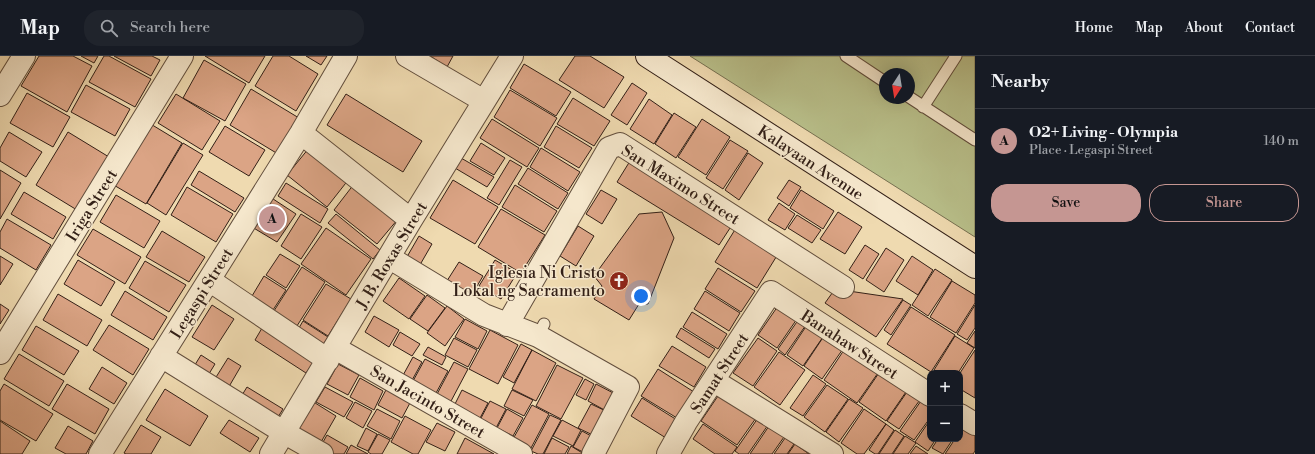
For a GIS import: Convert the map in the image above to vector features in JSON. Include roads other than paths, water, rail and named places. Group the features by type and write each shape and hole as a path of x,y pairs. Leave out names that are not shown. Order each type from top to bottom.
{"street":[{"path":"0,95 24,56"},
{"name":"Iriga Street","path":"0,353 182,56"},
{"name":"Legaspi Street","path":"107,451 161,356 301,133 346,56"},
{"path":"407,56 484,101"},
{"name":"J. B. Roxas Street","path":"271,454 390,258 411,220 512,56"},
{"name":"Kalayaan Avenue","path":"647,56 975,267"},
{"path":"301,133 411,220"},
{"name":"San Maximo Street","path":"507,325 609,148 620,144 843,287"},
{"path":"390,258 484,315 507,325 541,330 628,386 593,454"},
{"name":"San Jacinto Street","path":"209,280 331,354 521,454"},
{"name":"Samat Street","path":"668,454 686,422 771,292"},
{"name":"Banahaw Street","path":"771,292 927,393"},
{"path":"161,356 322,454"},
{"path":"714,381 832,454"},
{"path":"963,416 975,424"}],"lane":[{"path":"846,56 879,78"},
{"path":"923,107 956,56"},
{"path":"915,101 975,140"}],"place":[{"name":"O2+ Living - Olympia","path":"272,219"},
{"name":"Iglesia Ni Cristo Lokal ng Sacramento","path":"619,281"}]}
